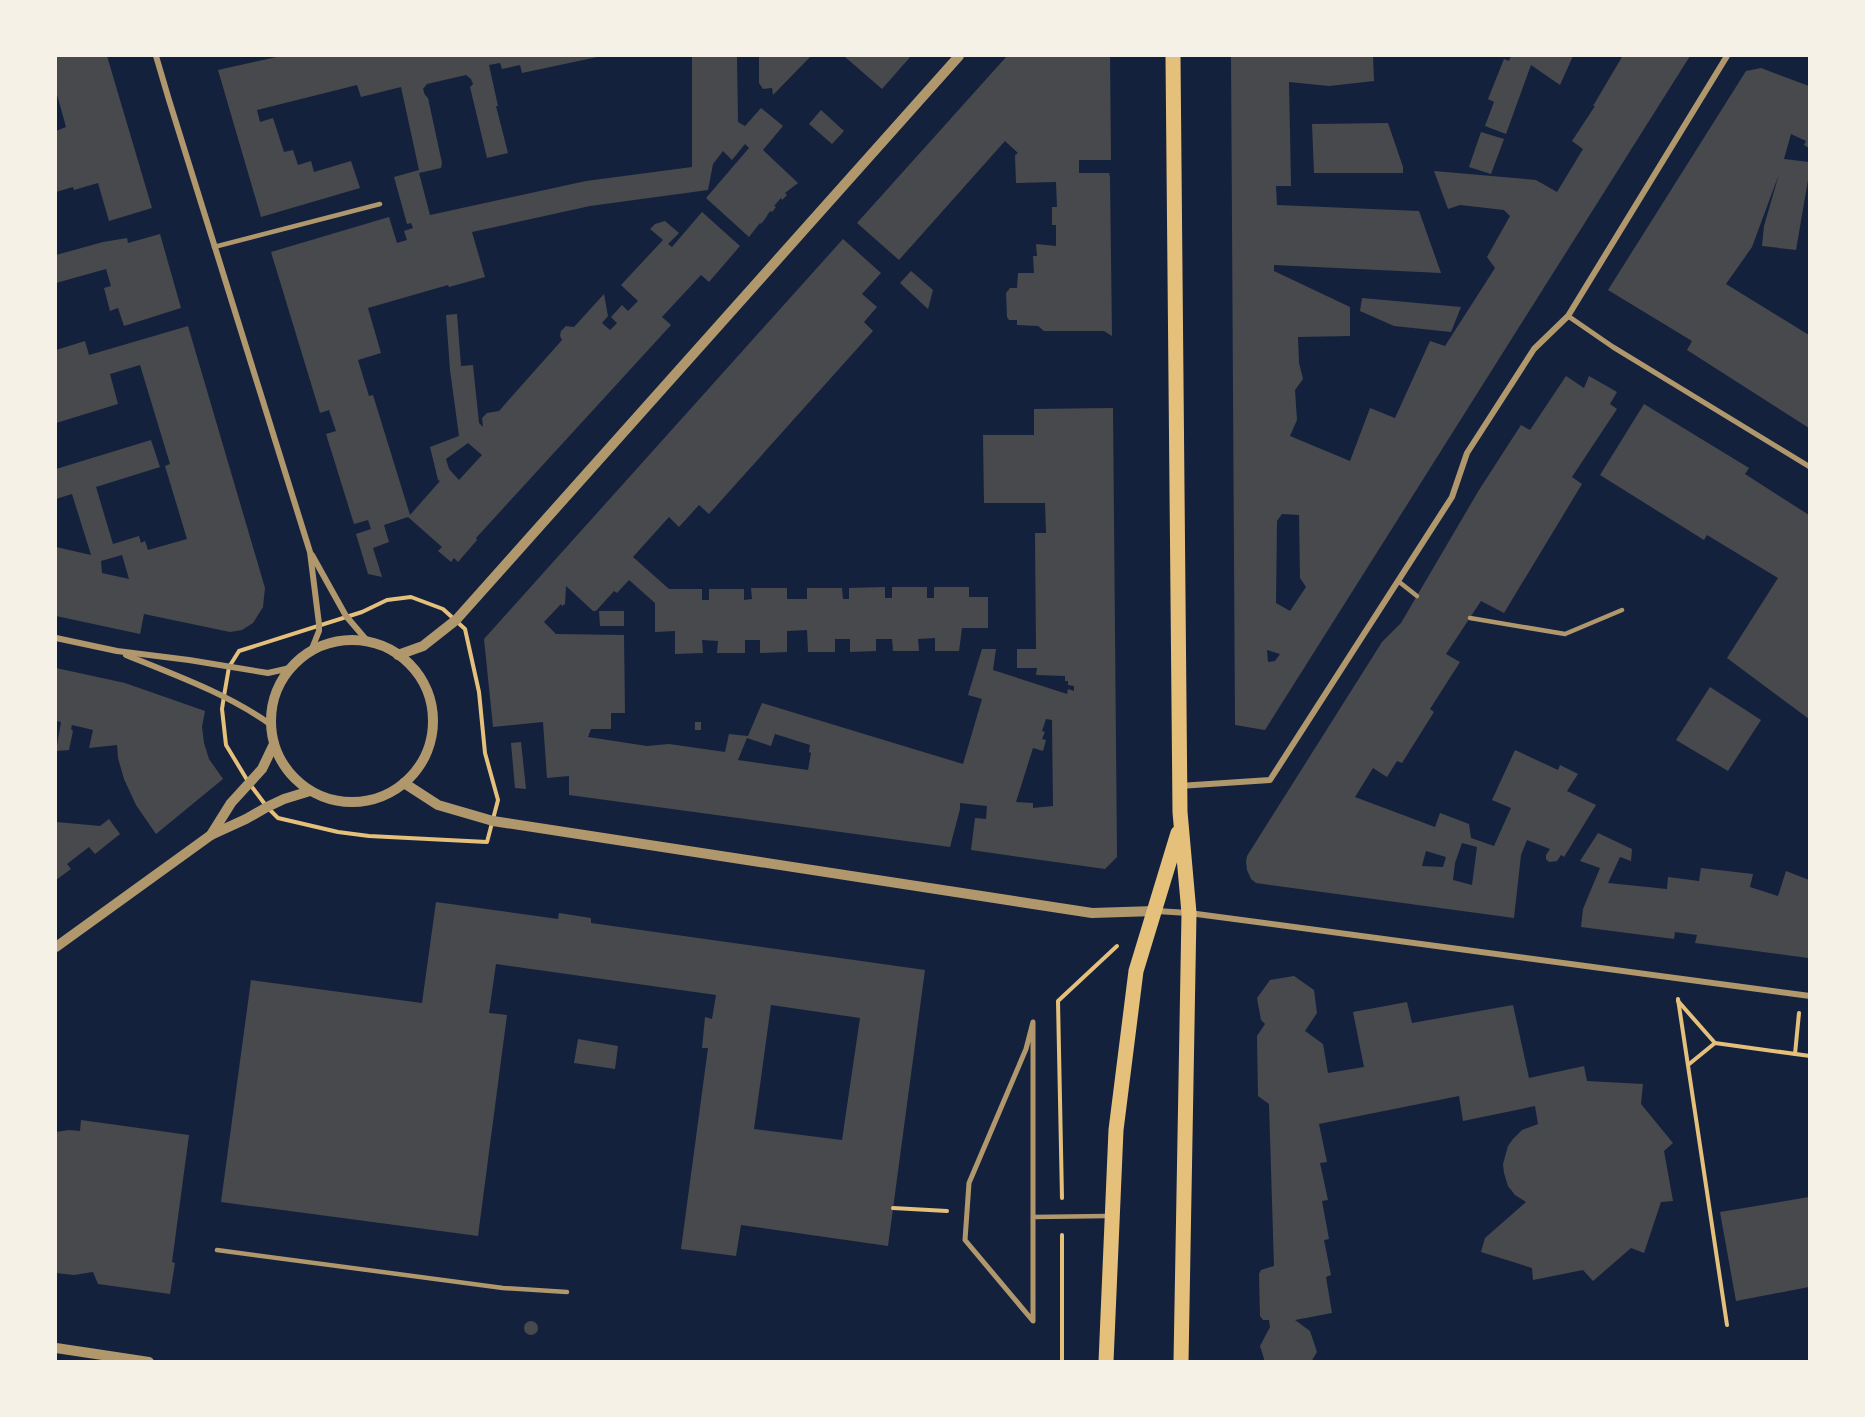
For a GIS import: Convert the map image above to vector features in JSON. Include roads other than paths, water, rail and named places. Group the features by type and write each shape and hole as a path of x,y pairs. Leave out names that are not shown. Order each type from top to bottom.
{"main road":[{"path":"1173,56 1179,786 1180,827 1189,913 1181,1362"},
{"path":"1106,1362 1116,1130 1136,971 1180,827"}],"street":[{"path":"159,56 169,100 310,552 319,624 319,631 311,651"},
{"path":"398,655 423,646 456,620 958,56"},
{"path":"1179,786 1270,780 1452,497 1467,453 1534,349 1568,316 1727,56"},
{"path":"1568,316 1613,347 1809,467"},
{"path":"310,552 346,616 369,643"},
{"path":"56,638 117,651 268,673 290,668"},
{"path":"349,640 369,643 398,655 414,669 425,687 431,707 433,728 428,749 418,767 404,783 392,792 372,800 351,802 330,799 310,791 294,778 282,763 274,744 270,724 272,704 279,685 290,668 311,651 349,640"},
{"path":"117,651 224,696 251,710 270,724"},
{"path":"211,835 231,803 262,769 274,744"},
{"path":"404,783 438,805 493,821 1092,913 1155,911 1189,913 1809,996"},
{"path":"56,947 211,835 284,799 310,791"},
{"path":"1033,1022 1033,1217 1033,1322 965,1240 965,1212 969,1183 1026,1048 1033,1022"},
{"path":"56,1348 149,1362"}],"lane":[{"path":"214,247 380,204"},
{"path":"1398,581 1417,596"},
{"path":"1470,618 1565,634 1622,610"},
{"path":"1033,1217 1112,1216"},
{"path":"217,1250 503,1288 567,1292"}]}
